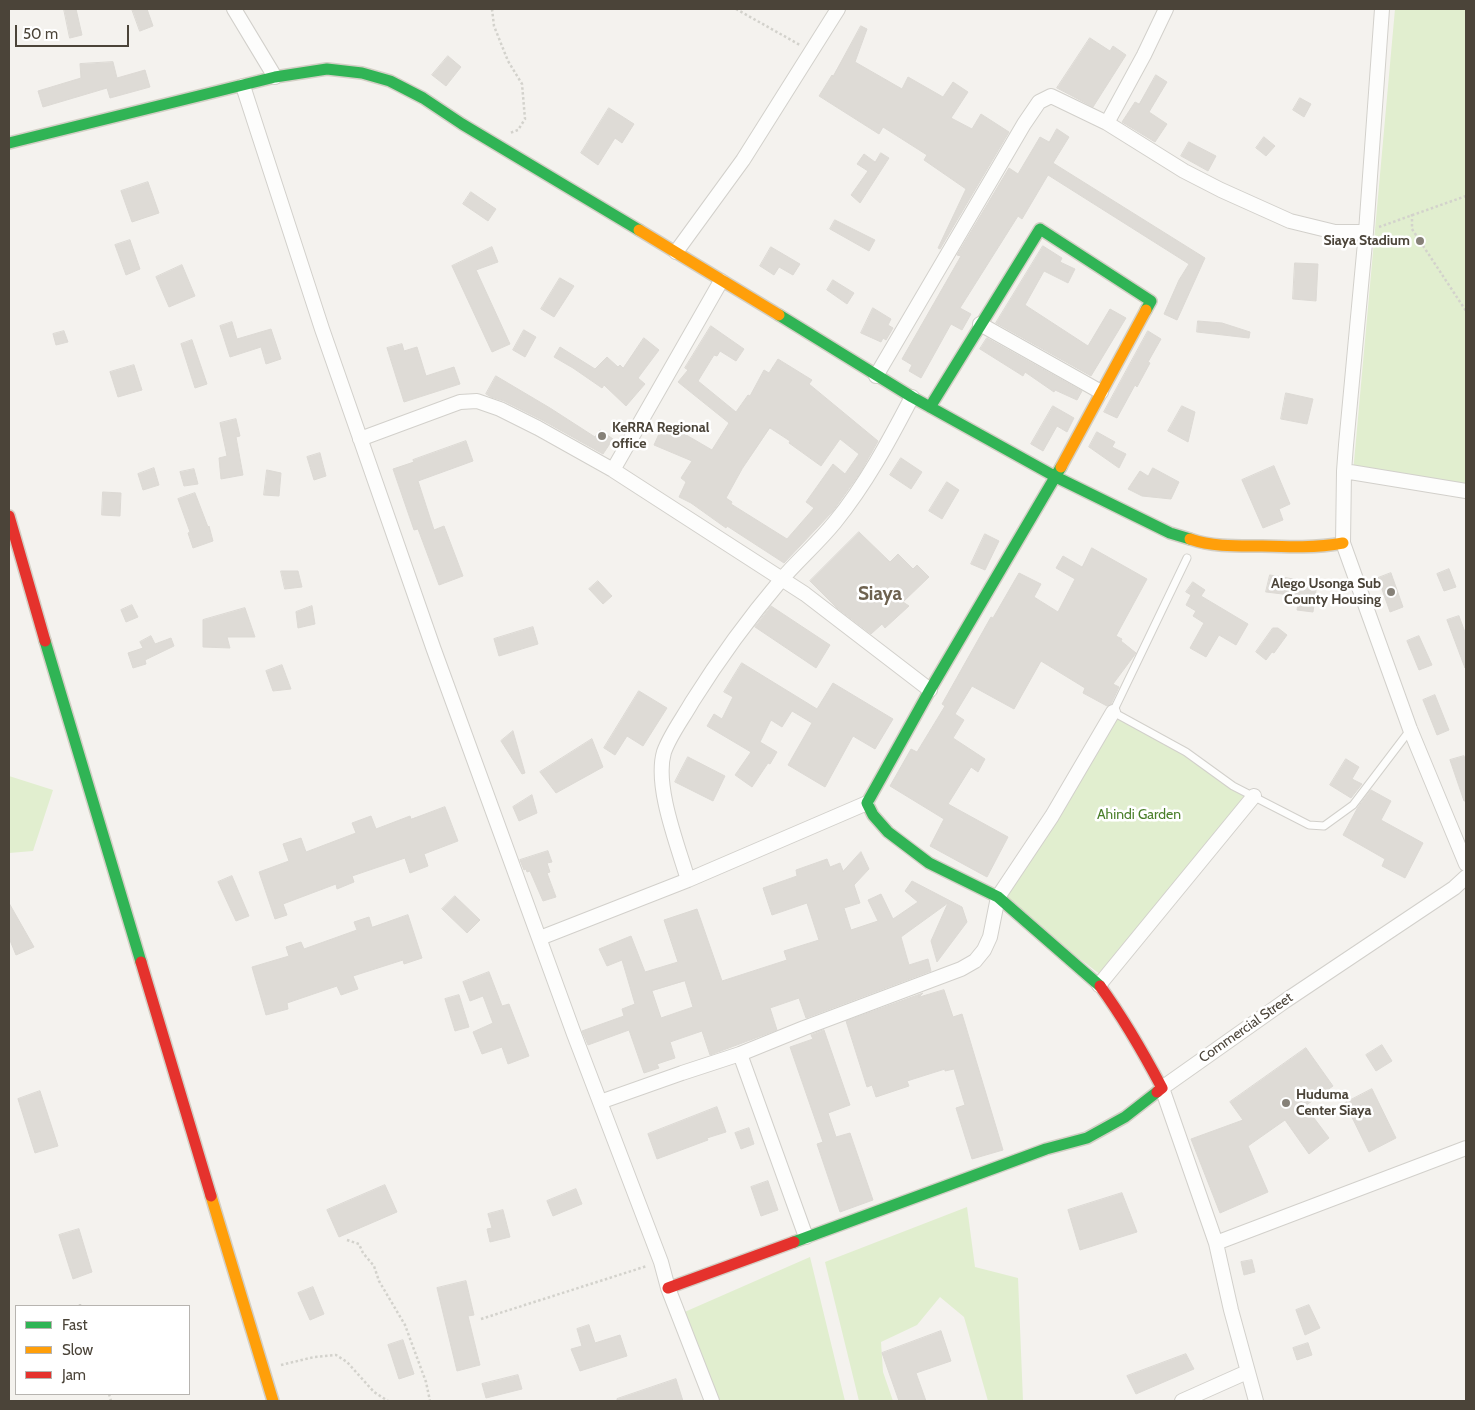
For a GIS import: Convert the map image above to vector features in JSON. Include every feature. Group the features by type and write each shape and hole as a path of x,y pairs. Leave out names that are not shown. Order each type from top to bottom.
{"main road":[{"path":"9,143 275,77 327,69 362,73 390,82 423,98 492,142 912,397 1056,477 1170,533 1198,542 1234,546 1326,546 1343,543"},
{"path":"668,1288 806,1236 1046,1150 1087,1138 1125,1118 1162,1088 1134,1034 1099,985 998,897 929,863 888,832 873,815 867,803 930,690 1056,477 1151,301 1040,229 930,407"},
{"path":"9,516 54,674 273,1401"}],"street":[{"path":"234,9 275,77"},
{"path":"676,252 743,160 838,9"},
{"path":"1107,123 1144,55 1166,9"},
{"path":"1382,9 1366,232 1344,471 1343,543 1410,729 1466,864"},
{"path":"243,86 319,320 437,659 574,1034 661,1262 668,1288 712,1401"},
{"path":"876,376 1024,124 1039,102 1047,97 1051,96 1107,123 1220,190 1290,222 1335,232 1366,232"},
{"path":"613,470 721,281"},
{"path":"980,324 1101,392"},
{"path":"688,880 666,806 662,777 664,752 686,712 737,634 782,579 834,523 858,492 881,455 912,397"},
{"path":"360,439 460,402 477,401 500,409 613,470 782,579 832,614 930,690"},
{"path":"1344,471 1466,491"},
{"path":"600,1102 682,1072 740,1054 961,969 975,961 984,950 990,937 998,897 1052,816 1113,712"},
{"path":"1099,985 1254,796"},
{"path":"540,938 688,880 867,803"},
{"name":"Commercial Street","path":"1162,1088 1285,1001 1454,888 1466,877"},
{"path":"740,1054 806,1236"},
{"path":"1162,1088 1216,1243 1230,1310 1256,1401"},
{"path":"1216,1243 1466,1148"},
{"path":"1182,1401 1247,1372"}],"lane":[{"path":"1187,558 1113,712 1186,752 1233,786 1309,825 1324,826 1353,805 1410,729"}],"path":[{"path":"492,9 494,26 508,61 522,84 525,119 518,130 492,142"},
{"path":"736,9 812,51"},
{"path":"1366,232 1466,196"},
{"path":"1412,214 1412,230 1466,311"},
{"path":"347,1240 359,1244 363,1253 374,1266 379,1281 405,1325 426,1382 430,1401"},
{"path":"481,1319 661,1262"},
{"path":"264,1370 314,1357 336,1356 348,1362 374,1392 388,1401"}],"green space":[{"name":"Siaya Stadium","path":"1395,9 1466,9 1466,488 1353,473"},
{"name":"Ahindi Garden","path":"1113,712 1254,796 1105,978 998,897"},
{"path":"9,776 53,790 33,851 9,853"},
{"path":"967,1207 975,1267 1018,1278 1023,1401 988,1401 964,1317 940,1297 917,1325 881,1342 883,1372 893,1401 859,1401 825,1262"},
{"path":"810,1257 845,1401 714,1401 680,1314"}],"building":[{"path":"64,9 76,9 82,35 70,38"},
{"path":"132,9 147,9 153,26 140,31"},
{"path":"861,26 867,29 855,62 902,89 908,77 943,97 953,82 968,92 951,118 972,129 981,114 1009,132 940,249 938,248 966,189 924,160 927,155 883,127 879,134 819,96 833,76"},
{"path":"1090,38 1110,51 1113,46 1126,55 1093,107 1057,88"},
{"path":"448,56 461,67 446,86 432,75"},
{"path":"113,62 117,78 145,70 150,87 110,98 107,88 43,107 38,91 81,78 80,64"},
{"path":"1156,75 1167,82 1149,112 1167,124 1155,142 1122,122 1135,102 1139,104"},
{"path":"1300,98 1311,104 1304,117 1293,110"},
{"path":"609,108 634,124 622,143 615,138 598,165 581,153"},
{"path":"1057,129 1069,137 1053,163 1205,258 1177,320 1164,314 1179,280 1189,264 1048,175 1022,219 1018,216 960,308 971,314 962,330 951,324 921,378 909,371 912,365 902,359 961,256 957,255 1009,168 1018,174 1040,137 1049,142"},
{"path":"1264,137 1275,146 1266,156 1256,148"},
{"path":"1189,142 1216,156 1208,171 1181,156"},
{"path":"881,153 889,158 860,203 851,195 868,171 857,164 864,154 875,162"},
{"path":"148,182 159,213 132,222 121,191"},
{"path":"471,192 496,209 488,221 463,204"},
{"path":"835,220 875,240 869,251 830,229"},
{"path":"130,240 140,269 126,275 115,245"},
{"path":"1043,246 1062,258 1060,262 1075,269 1068,283 1044,271 1025,305 1088,346 1110,309 1126,318 1091,376 996,323"},
{"path":"492,247 498,262 476,270 510,344 492,352 452,266"},
{"path":"771,247 800,264 793,275 779,267 774,275 760,266"},
{"path":"1295,263 1318,264 1316,301 1293,299"},
{"path":"182,265 195,296 169,307 156,277"},
{"path":"560,278 574,286 554,317 541,309"},
{"path":"833,280 854,293 847,304 827,290"},
{"path":"873,308 891,319 888,325 893,328 886,340 883,338 881,342 861,333"},
{"path":"1198,321 1222,323 1250,332 1249,338 1197,332"},
{"path":"232,322 237,339 271,329 281,359 266,364 261,347 230,357 220,326"},
{"path":"711,326 744,349 736,361 720,351 717,356 714,355 698,381 736,412 748,395 750,396 764,370 769,373 778,359 812,380 809,384 878,441 860,473 833,511 784,563 679,497 686,482 681,478 692,461 654,445 663,425 688,436 712,450 729,423 678,382 688,370 685,368","holes":["770,428 790,441 789,443 821,466 840,439 859,454 845,474 833,464 806,502 814,508 787,539 731,504 732,502 726,498 742,469"]},
{"path":"524,330 536,337 525,357 513,350"},
{"path":"64,331 68,342 56,345 53,334"},
{"path":"1148,331 1161,339 1137,387 1135,385 1117,418 1104,412"},
{"path":"644,338 659,350 638,378 645,384 626,406 604,385 602,388 554,357 560,347 595,369 607,357 618,367 620,365 623,368"},
{"path":"987,338 1082,391 1077,400 1055,390 1054,392 1025,372 1023,376 980,349"},
{"path":"192,340 207,384 195,388 181,344"},
{"path":"402,344 404,351 417,347 426,376 454,367 460,384 404,402 387,348"},
{"path":"134,365 142,390 118,397 110,372"},
{"path":"496,376 595,437 600,430 613,439 603,454 542,420 504,401 491,397 486,394"},
{"path":"1286,393 1313,399 1307,424 1281,419"},
{"path":"1053,406 1074,418 1067,432 1057,426 1043,451 1031,444"},
{"path":"1182,406 1195,412 1188,442 1168,431"},
{"path":"236,419 240,436 236,437 243,475 221,479 219,458 227,456 220,423"},
{"path":"1097,432 1115,442 1112,447 1126,454 1119,468 1089,447"},
{"path":"466,441 473,461 418,481 434,530 444,526 463,576 439,585 418,529 414,530 393,469"},
{"path":"320,453 326,476 314,480 307,457"},
{"path":"901,458 922,472 911,489 890,475"},
{"path":"1274,466 1290,504 1279,509 1283,520 1263,528 1242,480"},
{"path":"154,468 159,485 143,490 138,474"},
{"path":"1153,468 1179,482 1171,499 1142,496 1128,489 1140,471 1148,476"},
{"path":"194,469 198,484 184,486 180,472"},
{"path":"267,470 281,473 279,496 264,495"},
{"path":"947,482 959,490 942,519 929,511"},
{"path":"103,492 121,493 120,516 102,515"},
{"path":"195,493 209,526 213,541 193,548 188,533 190,532 178,499"},
{"path":"859,532 890,562 898,554 913,569 917,565 929,577 903,602 909,606 885,628 882,624 871,634 837,608 810,581"},
{"path":"985,534 999,541 985,570 971,564"},
{"path":"1092,548 1147,579 1116,636 1122,639 1121,641 1136,653 1113,684 1119,687 1111,704 1107,706 1083,693 1085,688 1041,661 1014,709 972,686 955,714 964,720 953,738 985,759 978,772 971,767 948,804 1008,837 987,877 930,846 944,819 890,786 911,749 917,752 945,706 942,704 991,617 993,618 1019,573 1041,584 1034,597 1058,612 1075,579 1056,568 1063,556 1082,567"},
{"path":"1449,569 1456,587 1444,591 1437,574"},
{"path":"281,571 298,571 302,587 285,589"},
{"name":"Alego Usonga Sub County Housing","path":"1391,573 1403,607 1390,612 1378,578"},
{"path":"1270,575 1317,583 1313,612 1297,610 1299,596 1266,592"},
{"path":"598,581 612,596 603,604 589,589"},
{"path":"1193,582 1205,590 1201,596 1248,624 1236,645 1219,635 1206,657 1190,648 1204,623 1193,616 1196,611 1186,605 1191,595 1186,592"},
{"path":"132,605 138,617 126,622 121,610"},
{"path":"312,606 315,624 298,628 296,612"},
{"path":"771,606 830,645 816,668 755,627"},
{"path":"245,608 255,637 227,637 230,648 203,647 203,620"},
{"path":"1459,616 1466,635 1465,668 1447,620"},
{"path":"533,627 538,644 499,656 494,639"},
{"path":"1273,628 1278,628 1287,635 1274,653 1272,652 1266,660 1256,652"},
{"path":"151,636 155,644 171,638 174,646 145,660 146,664 133,668 128,653 143,648 140,642"},
{"path":"1419,636 1432,665 1419,670 1407,641"},
{"path":"742,663 817,709 833,683 893,719 875,749 853,736 825,787 788,765 812,723 792,711 782,727 771,720 760,742 777,752 752,787 735,775 751,752 707,726 714,714 722,719 733,697 724,692"},
{"path":"282,665 291,689 273,691 266,671"},
{"path":"639,691 667,708 643,746 627,736 615,755 604,748"},
{"path":"1435,695 1449,730 1437,735 1423,700"},
{"path":"513,731 525,773 522,774 501,741"},
{"path":"592,739 603,767 556,793 540,772"},
{"path":"1464,756 1466,763 1466,801 1464,801 1450,760"},
{"path":"688,757 725,776 713,801 675,782"},
{"path":"1346,759 1359,767 1352,779 1362,784 1351,798 1330,785"},
{"path":"1371,790 1391,801 1381,820 1423,843 1405,878 1382,866 1385,859 1343,835 1358,807"},
{"path":"532,795 537,813 519,821 513,807"},
{"path":"445,807 458,841 424,854 428,866 410,873 405,858 352,876 354,882 337,889 336,884 283,904 287,915 275,919 259,872 289,861 283,844 301,838 306,852 356,833 352,823 371,816 376,829 410,816 411,819"},
{"path":"548,851 552,862 547,863 550,872 547,873 556,897 543,901 530,871 524,870 520,860"},
{"path":"861,852 869,869 854,885 860,903 844,908 851,930 878,921 868,900 881,894 893,919 918,902 905,891 912,881 962,907 967,922 937,962 931,941 948,903 901,937 909,965 928,959 931,971 806,1018 799,998 770,1008 777,1030 710,1055 702,1031 670,1042 675,1058 657,1064 659,1068 644,1073 629,1030 588,1045 582,1031 624,1016 622,1009 635,1004 622,960 607,966 599,949 631,936 645,972 678,962 664,920 697,909 722,981 787,960 784,951 819,940 807,903 772,915 763,888 797,876 796,870 827,859 830,867 840,863 843,871","holes":["685,981 693,1007 661,1018 652,991"]},
{"path":"232,876 249,916 236,921 218,882"},
{"path":"455,896 480,920 467,933 442,909"},
{"path":"9,903 34,947 16,955 9,938"},
{"path":"408,915 422,958 404,964 403,960 353,976 358,989 341,995 337,986 287,1003 288,1009 266,1015 252,967 289,956 286,947 301,942 304,949 357,930 354,922 369,917 372,927"},
{"path":"489,972 502,1006 509,1004 529,1056 508,1064 502,1047 482,1054 473,1032 493,1023 483,996 470,1001 463,982"},
{"path":"944,990 953,1017 962,1014 1003,1150 972,1159 956,1108 965,1105 954,1069 945,1071 945,1069 907,1081 909,1086 876,1097 872,1085 867,1087 846,1021 923,993 919,997"},
{"path":"459,995 469,1027 455,1031 445,999"},
{"path":"824,1030 850,1105 828,1113 836,1137 850,1133 873,1200 840,1212 817,1144 823,1142 790,1047 813,1039 811,1035"},
{"path":"1382,1045 1392,1061 1376,1071 1366,1055"},
{"path":"1306,1048 1333,1086 1305,1106 1329,1138 1309,1154 1285,1120 1248,1146 1268,1192 1220,1213 1191,1139 1243,1120 1230,1102"},
{"path":"1372,1089 1396,1138 1369,1152 1345,1103"},
{"path":"40,1091 58,1146 35,1153 18,1099"},
{"path":"717,1107 726,1132 657,1159 648,1134"},
{"path":"749,1128 754,1144 741,1149 735,1133"},
{"path":"768,1181 778,1210 761,1216 751,1187"},
{"path":"385,1185 397,1212 339,1237 327,1210"},
{"path":"576,1189 582,1204 553,1216 547,1201"},
{"path":"1122,1193 1137,1232 1080,1250 1068,1210"},
{"path":"503,1210 510,1237 490,1242 487,1229 492,1228 488,1214"},
{"path":"79,1229 92,1272 73,1279 59,1235"},
{"path":"1252,1260 1255,1272 1244,1275 1241,1262"},
{"path":"466,1281 474,1315 468,1316 480,1365 457,1371 437,1288"},
{"path":"313,1287 324,1314 310,1320 298,1293"},
{"path":"1309,1305 1320,1328 1305,1335 1296,1310"},
{"path":"589,1325 595,1343 620,1335 627,1356 580,1371 571,1349 582,1346 577,1329"},
{"path":"941,1331 951,1361 916,1373 926,1401 899,1401 882,1353"},
{"path":"403,1340 414,1374 399,1379 388,1345"},
{"path":"1308,1343 1312,1355 1297,1360 1293,1348"},
{"path":"1186,1354 1194,1369 1136,1394 1127,1376"},
{"path":"518,1375 522,1389 486,1398 482,1384"},
{"path":"676,1379 683,1401 617,1401 617,1399"}],"traffic: fast":[{"path":"9,143 275,77 327,69 362,73 390,81 423,98 462,124 639,230"},
{"path":"930,407 1040,229 1151,301 1146,310"},
{"path":"779,315 912,397 1056,477 1170,533 1190,539"},
{"path":"1061,467 930,690 867,803 873,815 888,832 929,863 998,897 1100,986"},
{"path":"45,641 141,962"},
{"path":"794,1242 1046,1149 1087,1138 1125,1117 1157,1092"}],"traffic: slow":[{"path":"639,230 779,315"},
{"path":"1061,467 1146,310"},
{"path":"1190,539 1217,545 1235,546 1302,547 1343,543"},
{"path":"211,1196 273,1401"}],"traffic: jam":[{"path":"9,516 45,641"},
{"path":"141,962 211,1196"},
{"path":"1100,986 1125,1023 1162,1088 1157,1092"},
{"path":"668,1288 794,1242"}],"place":[{"name":"Siaya Stadium","path":"1420,241"},
{"name":"KeRRA Regional office","path":"602,436"},
{"name":"Alego Usonga Sub County Housing","path":"1391,592"},
{"name":"Huduma Center Siaya","path":"1286,1103"}],"district":[{"name":"Siaya","path":"880,594"}]}
